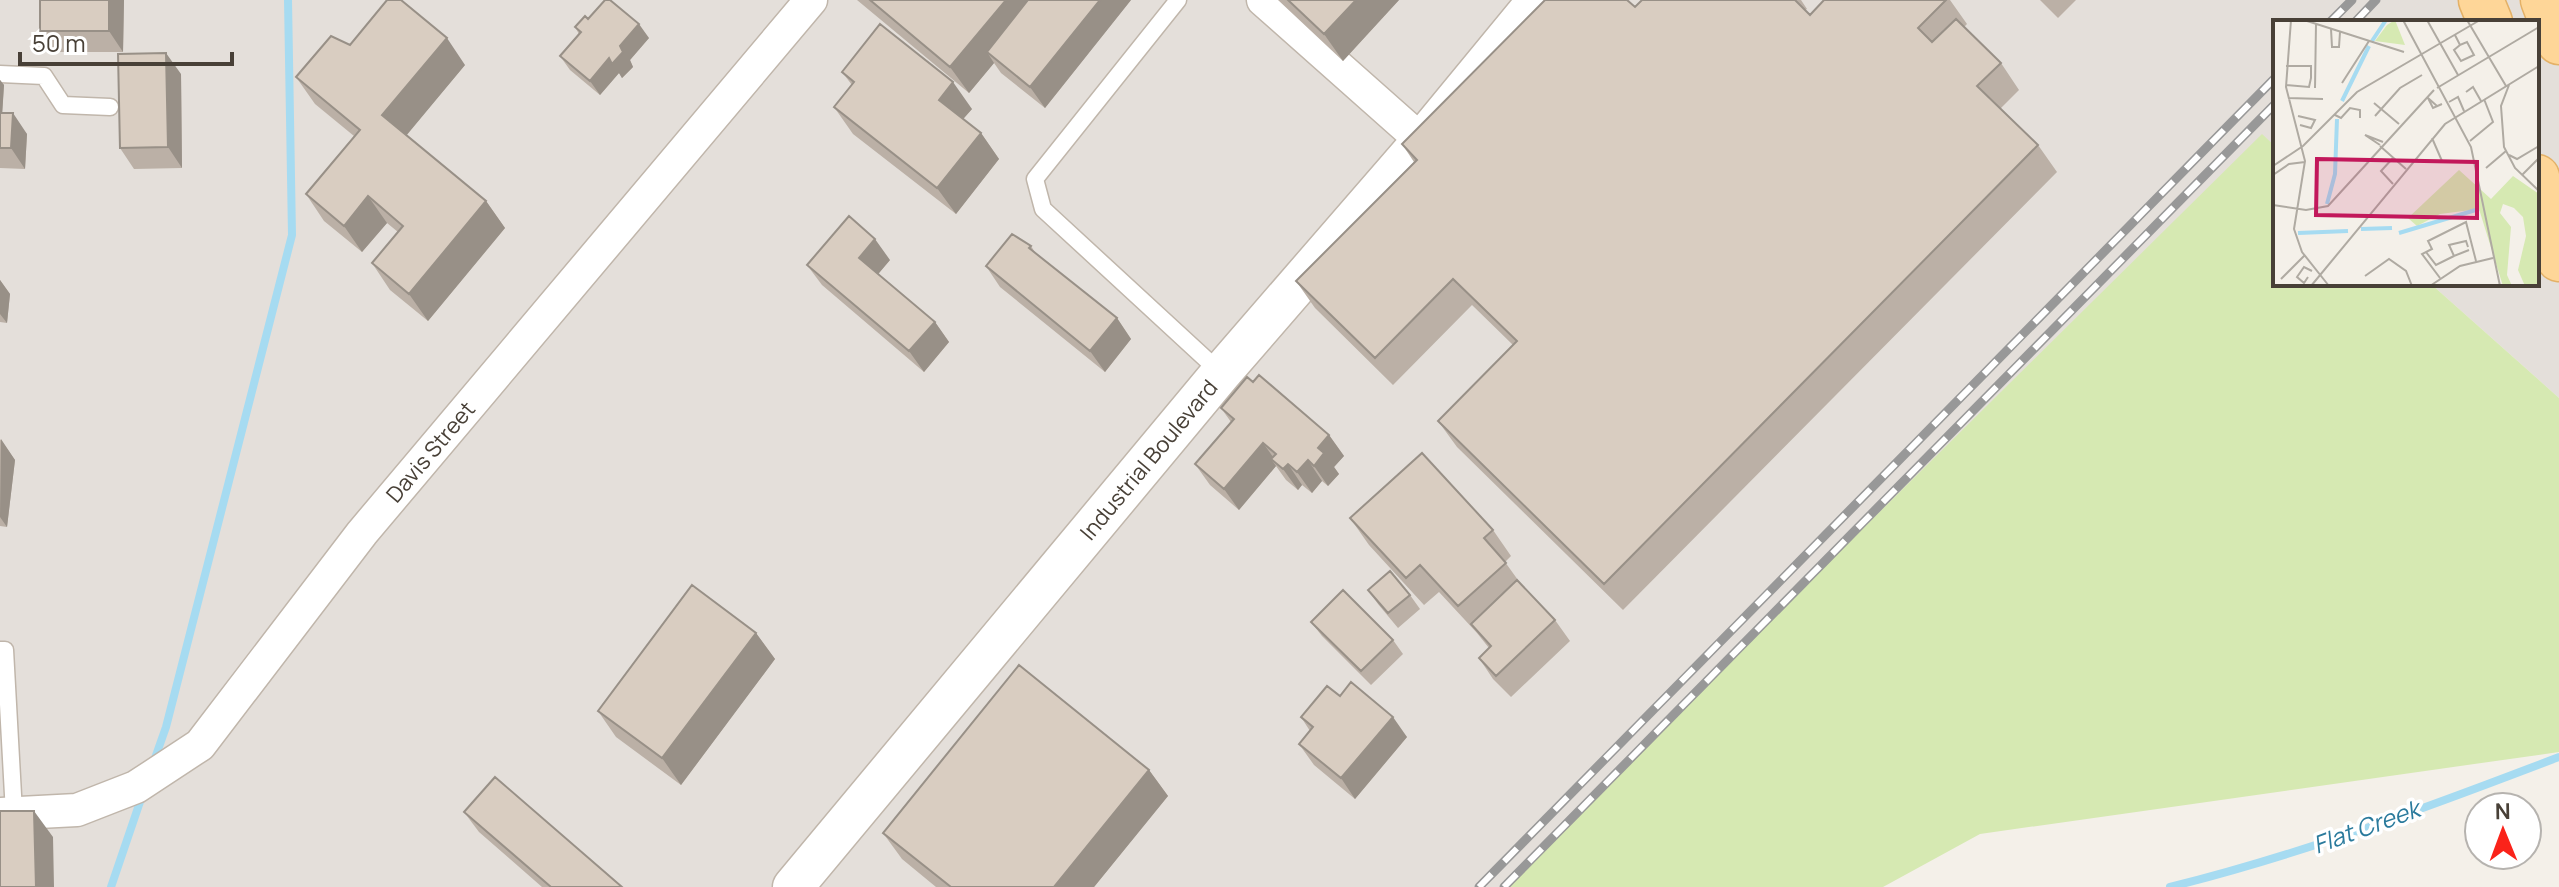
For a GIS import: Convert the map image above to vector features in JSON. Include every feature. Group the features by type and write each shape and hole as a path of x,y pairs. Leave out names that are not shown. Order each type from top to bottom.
{"main road":[{"path":"2481,0 2489,20"},
{"path":"2543,0 2559,42"},
{"path":"2539,184 2559,259"}],"street":[{"name":"Davis Street","path":"7,813 77,810 136,787 200,745 362,533 811,0"},
{"path":"1263,0 1422,141"},
{"name":"Industrial Boulevard","path":"793,887 1221,373 1422,141 1538,0"}],"lane":[{"path":"1178,0 1035,179 1043,209 1221,373"},
{"path":"0,74 44,76 63,105 110,107"},
{"path":"0,650 5,650 7,813"}],"shaded area":[{"path":"0,0 2559,0 2559,398 2433,286 2539,286 2539,20 2273,20 2273,144 2262,135 1500,887 0,887"}],"green space":[{"path":"2262,134 2273,144 2273,286 2433,286 2559,398 2559,752 1980,834 1883,887 1500,887"}],"building":[{"path":"40,0 109,0 109,31 40,31"},
{"path":"387,0 401,0 447,38 382,115 486,201 409,294 372,263 403,226 368,196 344,226 306,194 360,130 296,77 331,36 350,45"},
{"path":"605,0 610,0 639,24 620,46 623,52 612,64 609,58 590,81 560,56 581,32 575,27 585,16 588,19"},
{"path":"870,0 1006,0 950,67"},
{"path":"1028,0 1100,0 1030,87 987,52"},
{"path":"1288,0 1356,0 1324,34"},
{"path":"1545,0 1627,0 1635,7 1642,0 1795,0 1810,15 1824,0 1946,0 1918,28 1932,42 1956,19 2001,63 1977,86 2038,145 1604,584 1438,421 1517,341 1453,279 1375,358 1296,281 1417,160 1402,144"},
{"path":"880,24 953,82 939,100 981,133 937,188 834,107 854,82 842,72"},
{"path":"166,53 168,147 120,148 118,54"},
{"path":"0,113 13,113 11,148 0,148"},
{"path":"849,216 875,239 859,258 935,322 909,351 807,265"},
{"path":"1012,234 1031,246 1029,248 1117,318 1090,351 986,266"},
{"path":"1259,375 1329,435 1318,448 1324,453 1314,466 1308,460 1297,472 1288,464 1283,469 1271,459 1276,454 1263,443 1224,489 1195,464 1234,419 1221,408 1247,377 1253,382"},
{"path":"1422,453 1493,530 1484,538 1506,563 1458,606 1420,565 1406,578 1350,518"},
{"path":"1390,571 1410,595 1388,613 1368,590"},
{"path":"1517,580 1555,620 1496,676 1479,658 1491,646 1471,624"},
{"path":"692,585 756,633 662,758 598,711"},
{"path":"1343,590 1393,640 1361,671 1311,622"},
{"path":"1019,665 1149,770 1054,887 951,887 883,833"},
{"path":"1351,682 1393,717 1341,778 1299,744 1313,727 1301,717 1327,686 1340,696"},
{"path":"495,777 622,887 551,887 464,812"},
{"path":"0,811 34,811 36,887 0,887"}],"waterway":[{"path":"154,761 166,727 292,235 288,0"},
{"name":"Flat Creek","path":"2170,887 2318,844 2559,757"},
{"path":"111,887 143,793"}],"railway":[{"path":"2332,20 2352,0"},
{"path":"2357,20 2376,0"},
{"path":"1479,887 2273,80"},
{"path":"1504,887 2273,106"}]}
